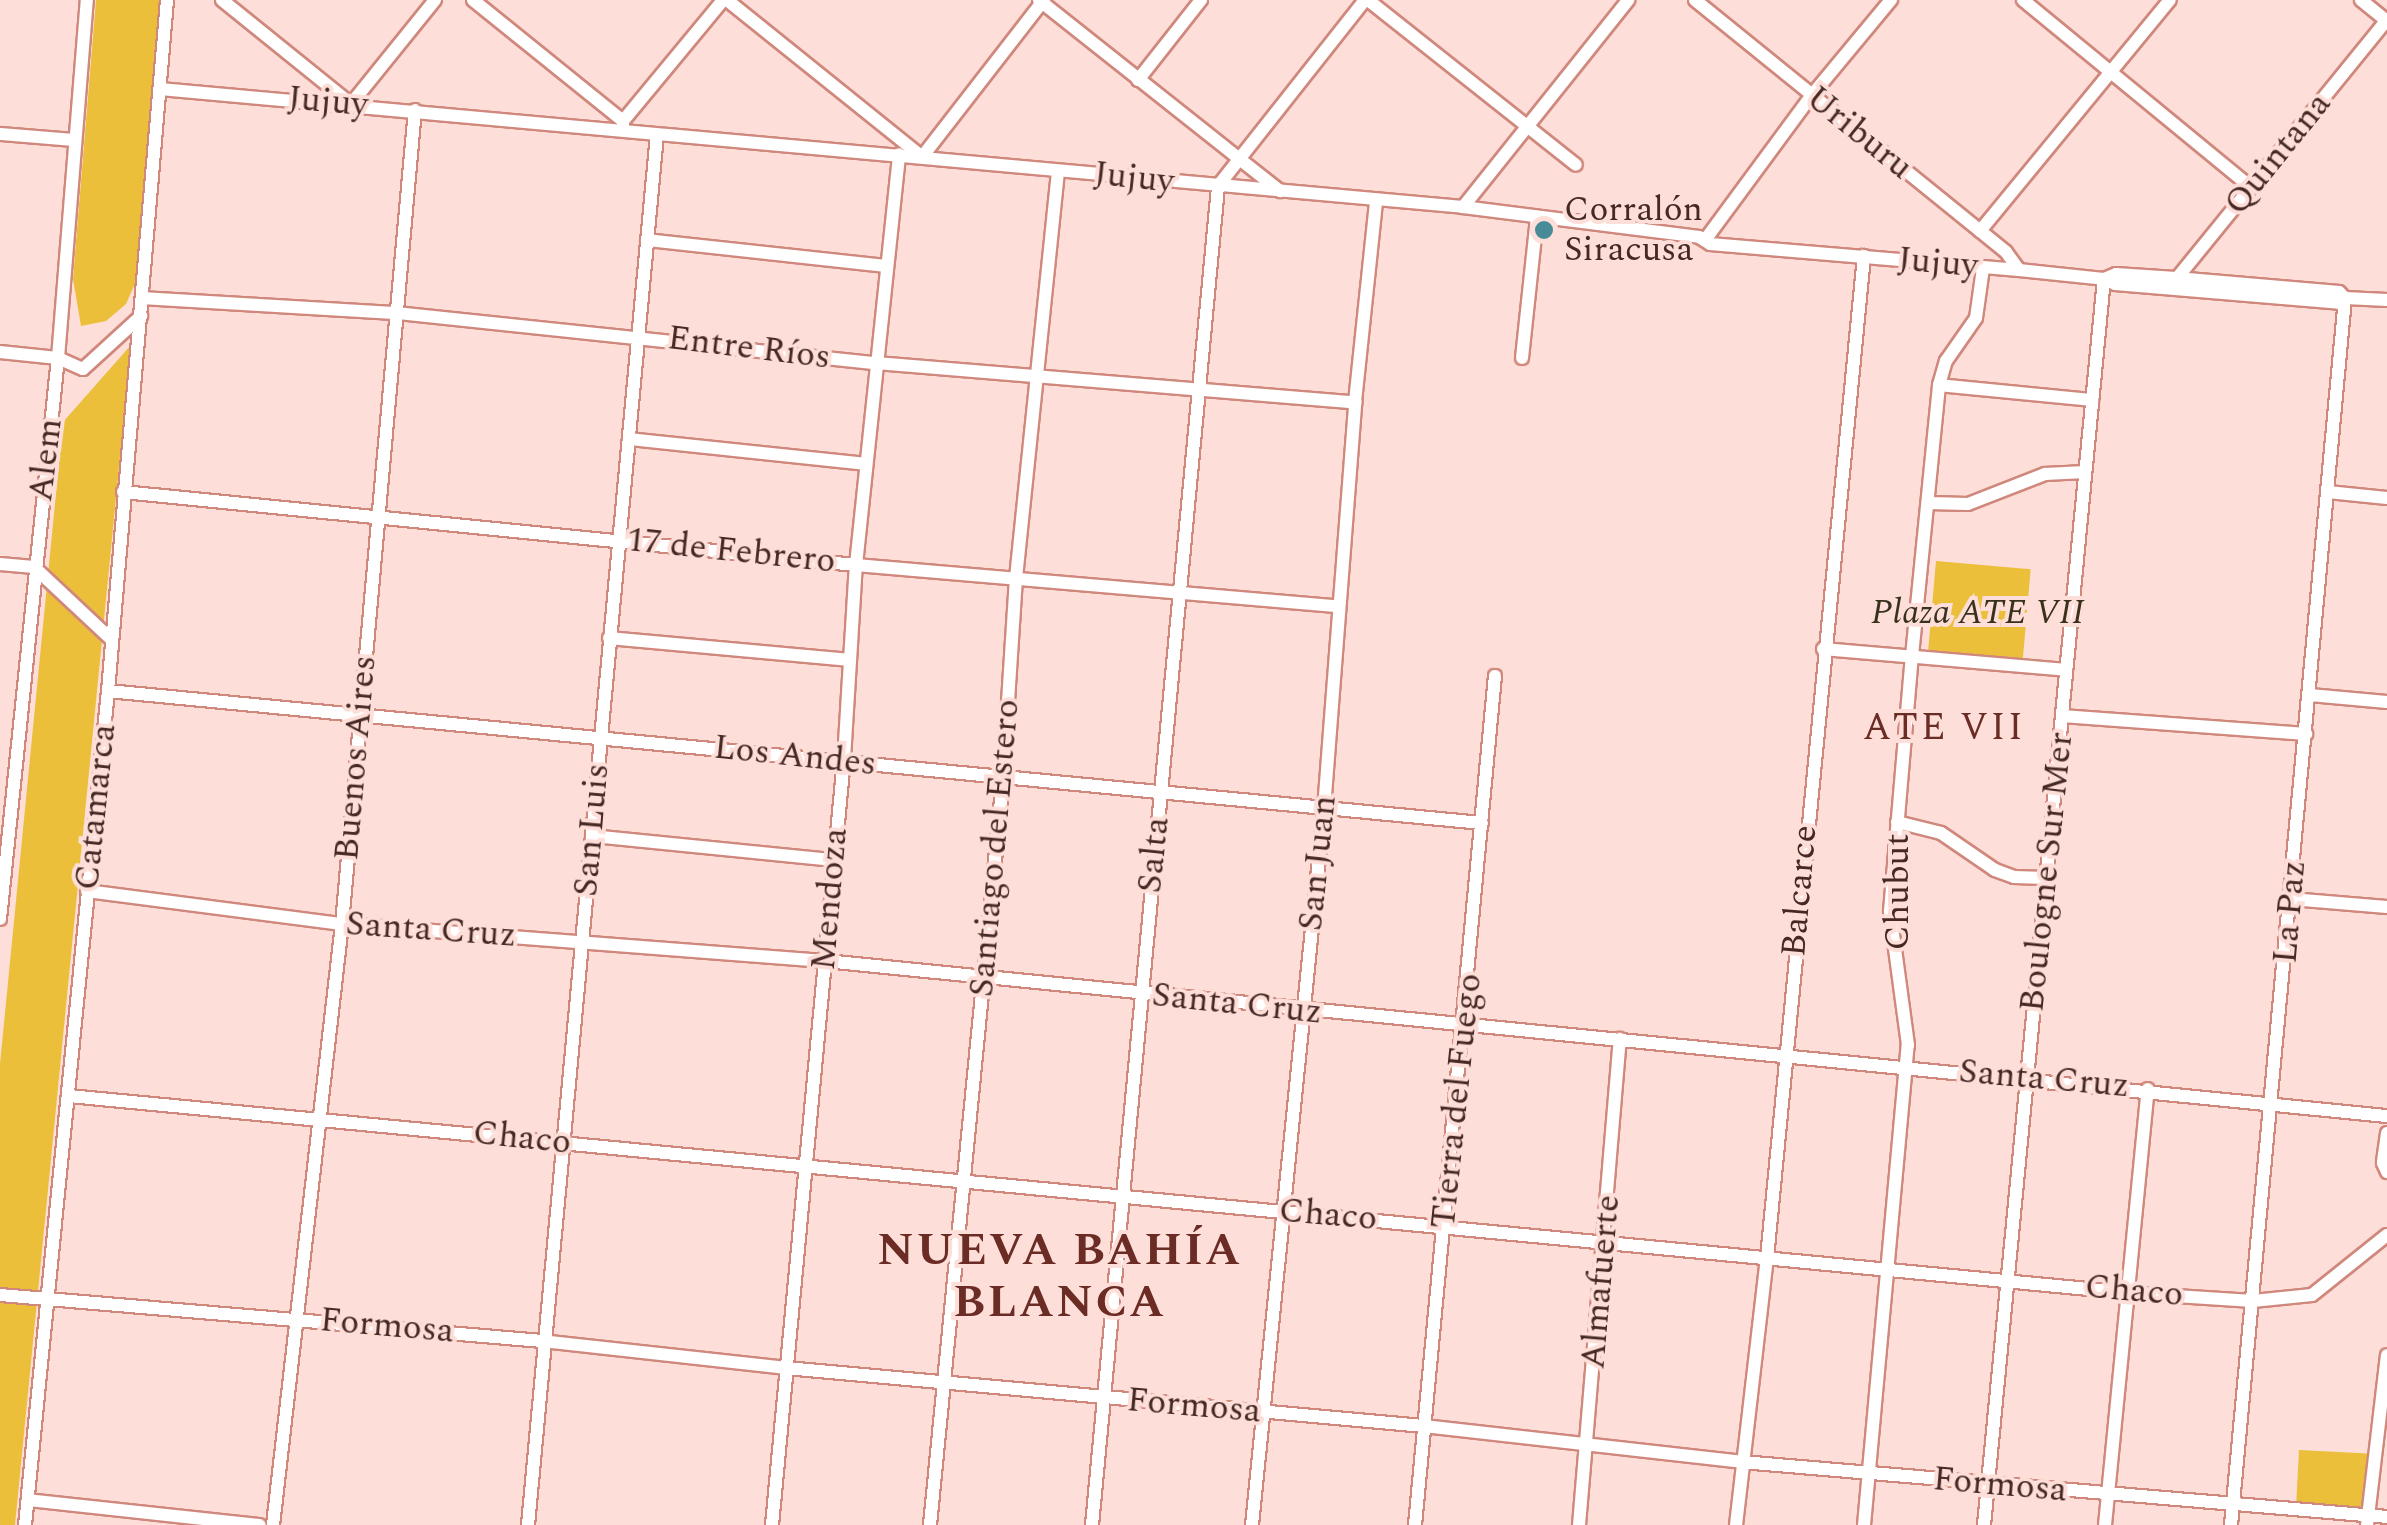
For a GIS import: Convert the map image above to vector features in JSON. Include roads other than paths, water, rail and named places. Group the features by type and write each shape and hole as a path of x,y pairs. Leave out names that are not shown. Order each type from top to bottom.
{"street":[{"name":"Alem","path":"0,920 7,779 58,358 87,0"},
{"name":"Catamarca","path":"25,1525 108,691 167,0"},
{"path":"222,0 351,104 435,0"},
{"path":"473,0 623,126 725,0 922,156 1042,1 1282,192"},
{"path":"1138,80 1202,0"},
{"path":"1218,186 1367,0 1576,165"},
{"path":"1463,207 1628,0"},
{"name":"Uriburu","path":"1695,0 2006,252 2020,270"},
{"path":"1704,240 1812,95 1891,0"},
{"path":"2023,0 2251,187"},
{"path":"1980,231 2170,0"},
{"path":"2361,0 2387,21"},
{"name":"Quintana","path":"2172,283 2387,21"},
{"name":"Jujuy","path":"160,89 623,126 657,134 1463,207 1704,240 2020,270 2104,279 2116,284 2172,283 2338,303 2345,298"},
{"name":"Buenos Aires","path":"272,1525 342,924 375,520 415,110"},
{"path":"0,134 74,140"},
{"name":"San Luis","path":"528,1525 542,1341 657,134"},
{"name":"Mendoza","path":"772,1525 844,759 856,565 899,154"},
{"name":"Santiago del Estero","path":"930,1525 1003,779 1016,578 1040,376 1058,170"},
{"name":"Salta","path":"1092,1525 1218,186"},
{"name":"San Juan","path":"1252,1525 1324,809 1355,402 1376,201"},
{"path":"1522,358 1538,217"},
{"path":"647,240 885,266"},
{"name":"Balcarce","path":"1736,1525 1767,1258 1864,256"},
{"name":"Chubut","path":"1864,1525 1904,1066 1906,1028 1890,911 1912,656 1939,386 1946,361 1976,318 1984,268"},
{"name":"Boulogne Sur Mer","path":"1984,1525 2104,279"},
{"name":"Entre Ríos","path":"143,298 397,313 1196,392 1355,402"},
{"path":"2345,298 2387,300"},
{"name":"La Paz","path":"2230,1525 2345,298"},
{"path":"0,352 58,358 76,367 91,366 141,316"},
{"path":"1939,386 2092,400"},
{"path":"628,439 866,464"},
{"path":"1928,503 1984,501 2045,474 2086,472"},
{"name":"17 de Febrero","path":"123,492 375,520 617,538 856,565 1338,606"},
{"path":"2328,492 2387,498"},
{"path":"0,564 34,568 112,640"},
{"path":"609,638 850,660"},
{"path":"1823,649 2066,670"},
{"name":"Tierra del Fuego","path":"1414,1525 1465,1026 1495,676"},
{"name":"Los Andes","path":"108,691 844,759 1003,779 1482,824"},
{"path":"2310,695 2387,702"},
{"path":"2062,716 2306,734"},
{"path":"1897,822 1942,833 1995,870 2014,877 2046,878"},
{"path":"592,836 833,860"},
{"name":"Santa Cruz","path":"88,891 342,924 825,961 1465,1026 2272,1101 2387,1116"},
{"path":"2291,899 2387,907"},
{"name":"Almafuerte","path":"1579,1525 1620,1040"},
{"path":"2105,1525 2148,1089"},
{"name":"Chaco","path":"69,1096 2129,1292 2253,1300 2312,1295 2387,1235"},
{"path":"2387,1133 2387,1172"},
{"name":"Formosa","path":"0,1295 542,1341 1987,1485 2233,1504 2367,1520 2387,1517"},
{"path":"2367,1520 2387,1355"},
{"path":"28,1500 260,1525"}],"place":[{"name":"Corralón Siracusa","path":"1544,230"}],"district":[{"name":"ATE VII","path":"1944,729"},
{"name":"NUEVA BAHÍA BLANCA","path":"1060,1277"}],"park label":[{"name":"Plaza ATE VII","path":"1978,613"}]}
